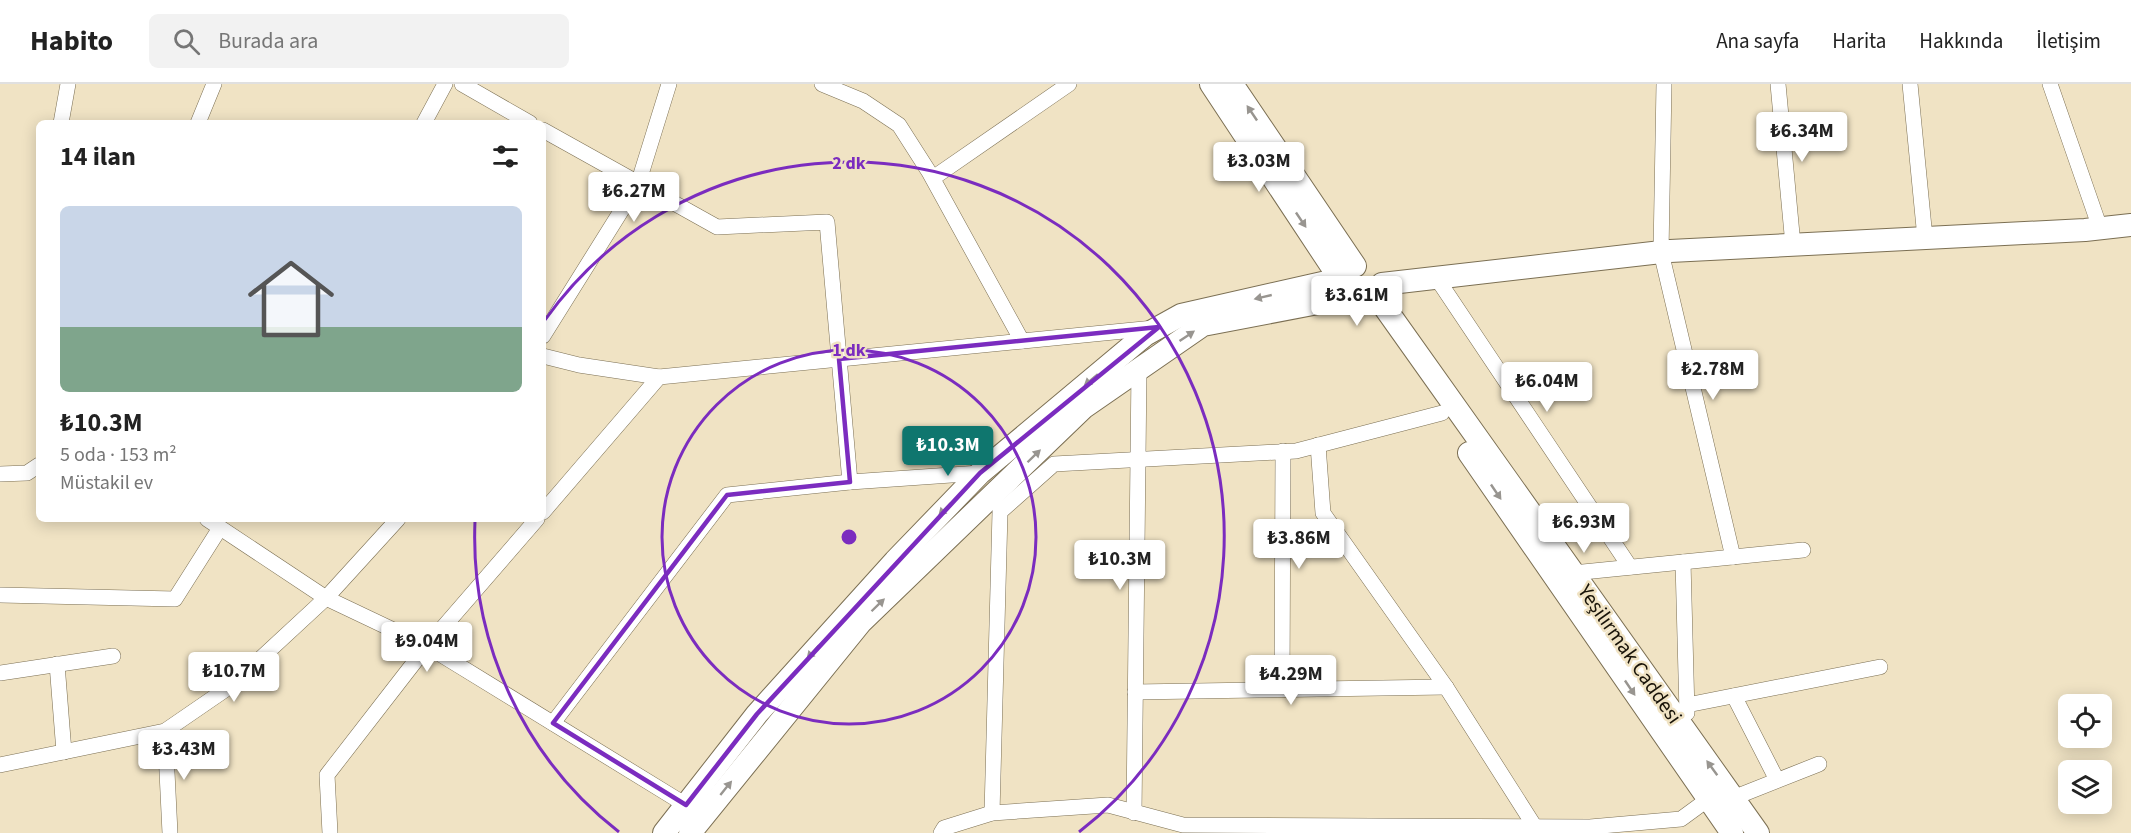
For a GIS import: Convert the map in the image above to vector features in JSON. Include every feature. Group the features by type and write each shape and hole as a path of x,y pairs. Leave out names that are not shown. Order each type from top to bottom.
{"main road":[{"path":"1211,84 1347,281"},
{"path":"1232,84 1347,281 1355,306 1376,296 1436,278 1661,252 2131,225"},
{"path":"690,833 861,622 1083,408 1203,325 1347,281 1362,265 1375,271 1376,296"},
{"path":"664,833 757,714 895,561 980,473 1137,342 1181,315 1347,281"},
{"name":"Yeşilırmak Caddesi","path":"1376,296 1442,413 1707,800 1732,833"},
{"name":"Yeşilırmak Caddesi","path":"1376,296 1758,833"}],"street":[{"path":"62,120 68,84"},
{"path":"199,120 214,84"},
{"path":"426,120 446,84"},
{"path":"462,84 525,120"},
{"path":"546,331 638,184 669,84"},
{"path":"822,84 863,101 898,125 933,178 1022,341"},
{"path":"933,178 1069,84"},
{"path":"1664,84 1661,252 1733,557"},
{"path":"1778,84 1793,245"},
{"path":"1910,84 1925,238"},
{"path":"2050,84 2100,228"},
{"path":"546,132 717,227 827,222 850,482"},
{"path":"1436,278 1630,567"},
{"path":"546,357 579,365 659,377 1159,327"},
{"path":"1134,813 1139,369"},
{"path":"546,509 659,377"},
{"path":"992,813 1000,512 1054,464 1283,452 1442,413"},
{"path":"1318,445 1323,513 1446,687 1535,827"},
{"path":"1282,689 1283,452"},
{"path":"0,474 27,473 36,467"},
{"path":"553,723 727,495 850,482 980,473"},
{"path":"0,765 165,731 232,685 326,598 395,522"},
{"path":"330,833 327,775 427,646 534,522"},
{"path":"0,595 175,599 214,523 326,598 427,646 686,805"},
{"path":"1573,573 1803,550"},
{"path":"1683,562 1687,735"},
{"path":"0,673 113,656"},
{"path":"57,664 64,752"},
{"path":"1687,705 1880,668"},
{"path":"1135,692 1446,687"},
{"path":"1734,696 1778,780"},
{"path":"165,731 170,833"},
{"path":"1733,798 1819,764"},
{"path":"940,833 944,828 992,813 1108,806 1134,813 1156,826 1391,830 1681,826 1707,800"}],"highlighted area":[{"path":"1159,327 980,473 757,714 686,805 553,723 727,495 850,482 839,359"}]}
